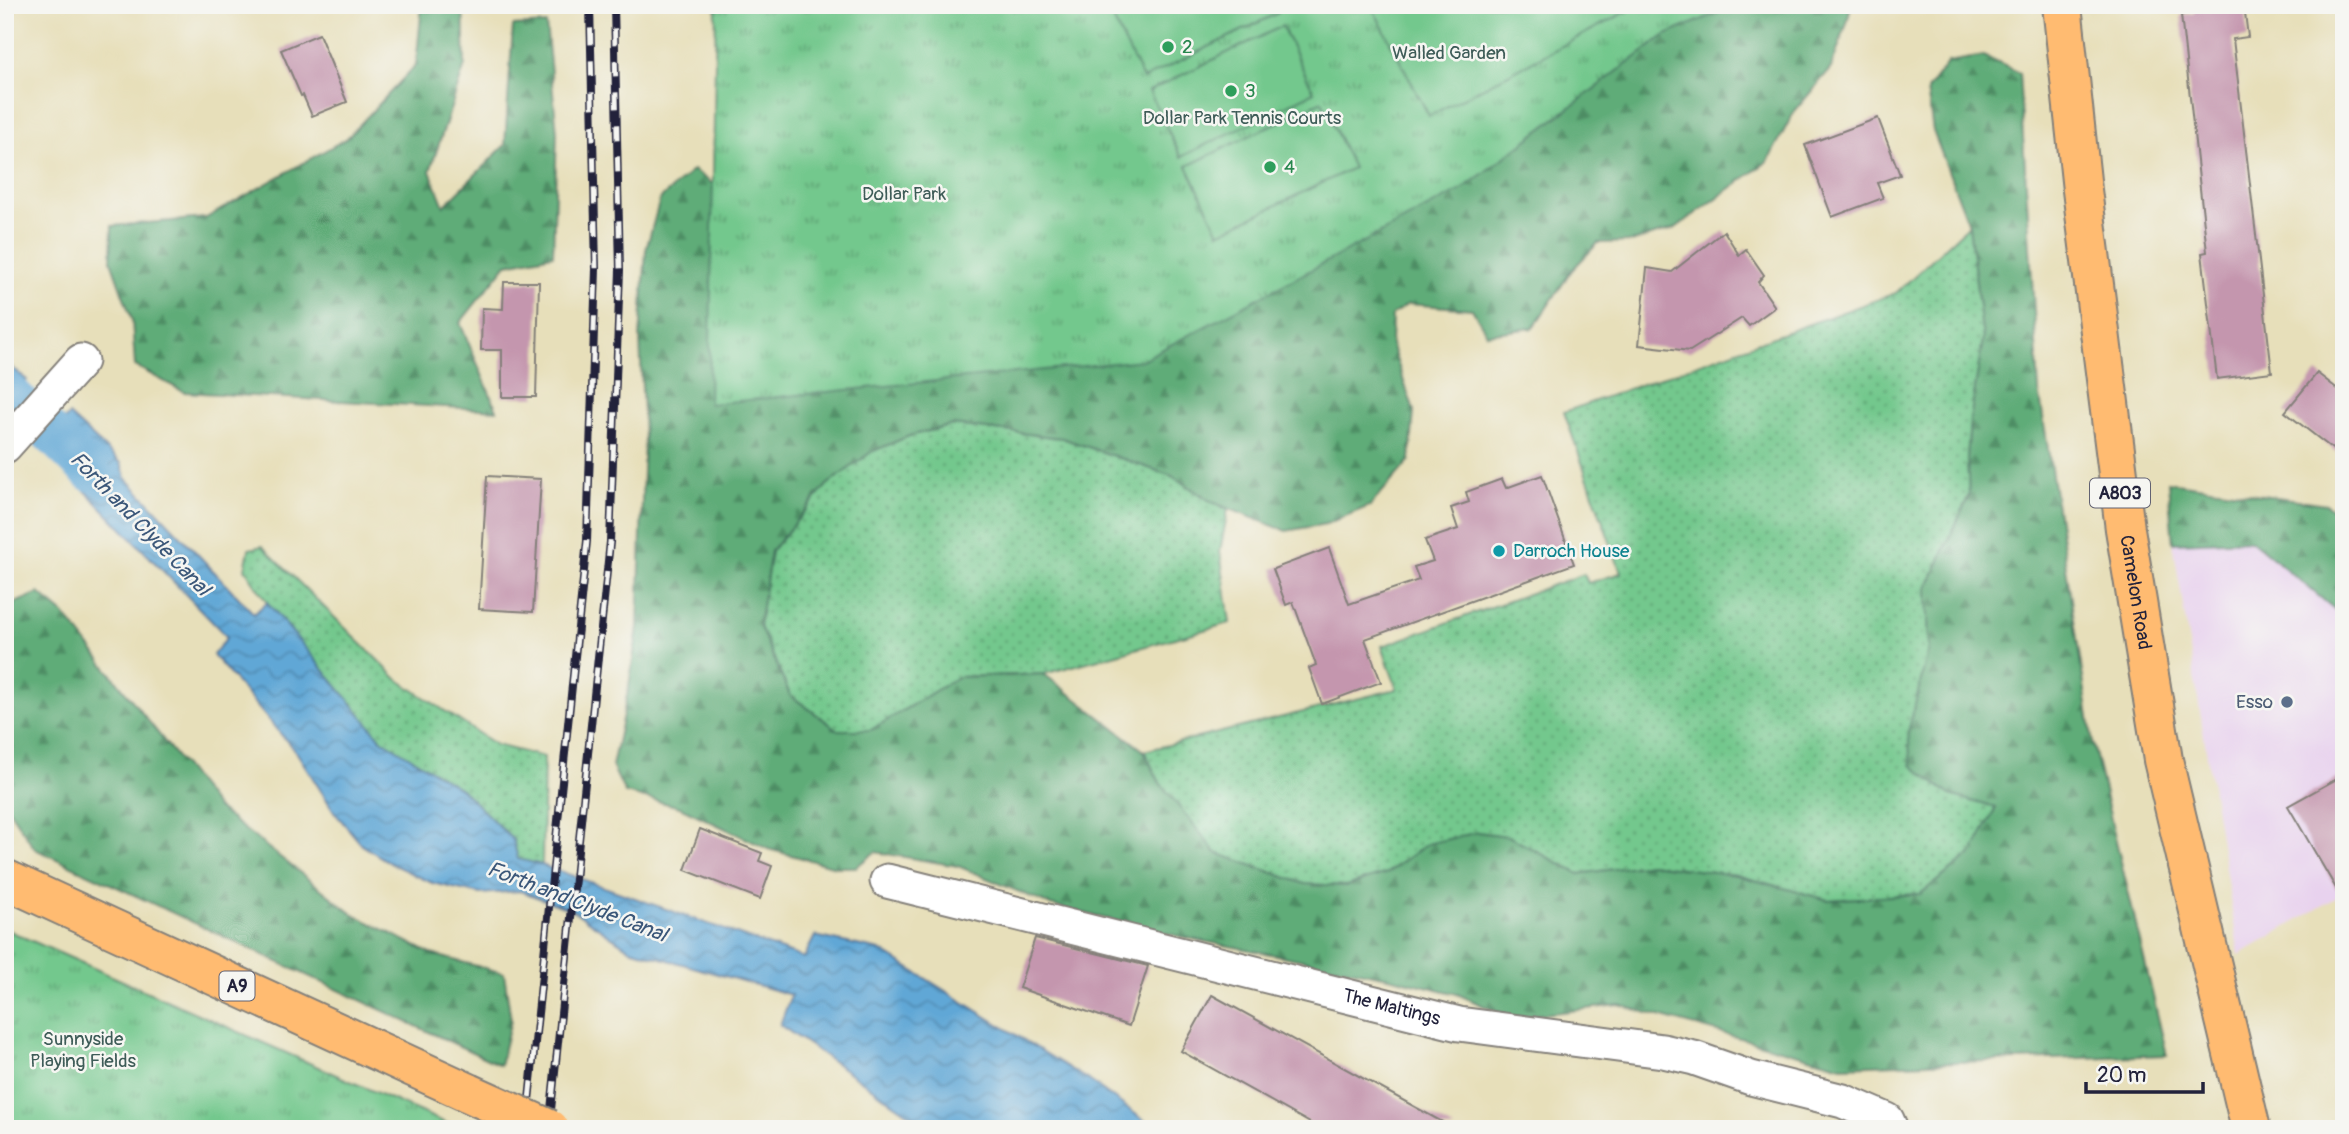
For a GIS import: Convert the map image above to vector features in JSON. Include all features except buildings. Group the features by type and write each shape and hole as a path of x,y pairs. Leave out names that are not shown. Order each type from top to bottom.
{"main road":[{"name":"Camelon Road","path":"2062,5 2082,190 2125,529 2161,746 2252,1129"},
{"name":"A9","path":"5,879 549,1129"}],"street":[{"path":"9,442 81,361"},
{"name":"The Maltings","path":"887,881 1459,1024 1674,1053 1751,1079 1843,1101 1887,1120 1891,1129"}],"shaded area":[{"path":"2251,540 2344,617 2344,893 2239,955 2173,543"}],"green space":[{"path":"422,5 463,5 465,65 430,171 444,206 505,145 513,26 546,24 557,132 553,255 507,264 460,323 497,410 184,392 135,366 132,320 111,261 112,226 206,218 347,138 416,65"},
{"name":"Dollar Park","path":"716,5 1736,5 1665,35 1461,190 1142,360 709,404"},
{"name":"2","path":"1131,5 1274,5 1278,13 1143,79 1111,15"},
{"name":"Walled Garden","path":"1371,5 1639,5 1429,116"},
{"path":"1736,5 1851,5 1831,68 1794,112 1768,161 1674,229 1631,242 1598,243 1572,270 1533,328 1487,334 1472,309 1408,304 1392,315 1391,344 1414,411 1410,460 1370,506 1326,524 1286,531 1212,502 1172,476 1062,438 953,425 909,436 871,452 827,485 771,551 759,625 790,695 838,730 871,730 958,677 1044,674 1144,751 1160,783 1216,853 1305,884 1346,886 1387,873 1427,844 1478,832 1508,836 1579,874 1650,864 1736,875 1828,900 1920,894 1972,854 1996,808 1950,795 1911,765 1908,732 1929,648 1927,589 1969,495 1967,459 1970,421 1983,339 1969,225 1933,131 1927,90 1948,62 1984,56 2019,73 2039,390 2093,744 2167,1055 1842,1066 1619,1005 1511,1018 1457,994 1389,977 1182,937 1050,905 958,866 875,852 856,867 836,867 768,849 680,807 625,793 612,766 638,627 644,439 640,338 646,250 660,199 693,170 713,184 1461,190 1665,35"},
{"name":"3","path":"1282,26 1314,92 1181,157 1149,91"},
{"name":"4","path":"1322,101 1353,168 1219,233 1187,166"},
{"path":"1969,225 1983,339 1970,421 1967,459 1969,495 1927,589 1929,648 1920,686 1950,795 1996,807 1972,854 1920,894 1828,900 1736,875 1650,864 1579,874 1508,836 1427,844 1387,873 1346,886 1305,884 1216,853 1160,783 1144,751 1397,689 1382,646 1584,574 1588,583 1621,573 1564,412 1896,293"},
{"path":"953,425 1062,438 1172,476 1228,509 1220,551 1230,623 1044,674 958,677 871,730 838,730 790,695 759,624 771,551 827,485 871,452 909,436"},
{"path":"2168,482 2326,504 2344,520 2344,617 2251,540 2173,543"},
{"path":"262,546 397,679 496,745 544,757 542,865 518,859 513,839 461,789 381,739 267,602 245,569 249,549"},
{"path":"39,593 64,614 217,808 353,914 431,954 504,973 511,1020 500,1065 35,849 7,807 5,618 15,603"},
{"name":"Sunnyside Playing Fields","path":"5,929 459,1129 5,1129"}],"water":[{"path":"5,362 27,380 5,402"},
{"path":"69,415 121,463 126,478 254,614 267,602 381,739 461,789 513,840 518,859 542,865 804,958 815,936 880,950 1093,1083 1156,1129 931,1129 780,1025 791,995 630,949 572,910 520,891 480,894 432,883 392,864 362,845 335,813 297,753 213,655 227,637 41,445"}],"waterway":[{"name":"Forth and Clyde Canal","path":"5,389 91,472"}],"railway":[{"path":"526,1129 587,541 596,269 590,5"},
{"path":"549,1129 610,542 620,270 614,5"}],"place":[{"name":"2","path":"1168,47"},
{"name":"3","path":"1231,91"},
{"name":"4","path":"1270,167"},
{"name":"Darroch House","path":"1499,551"},
{"name":"Esso","path":"2287,702"}],"park label":[{"name":"Dollar Park Tennis Courts","path":"1242,118"}]}
